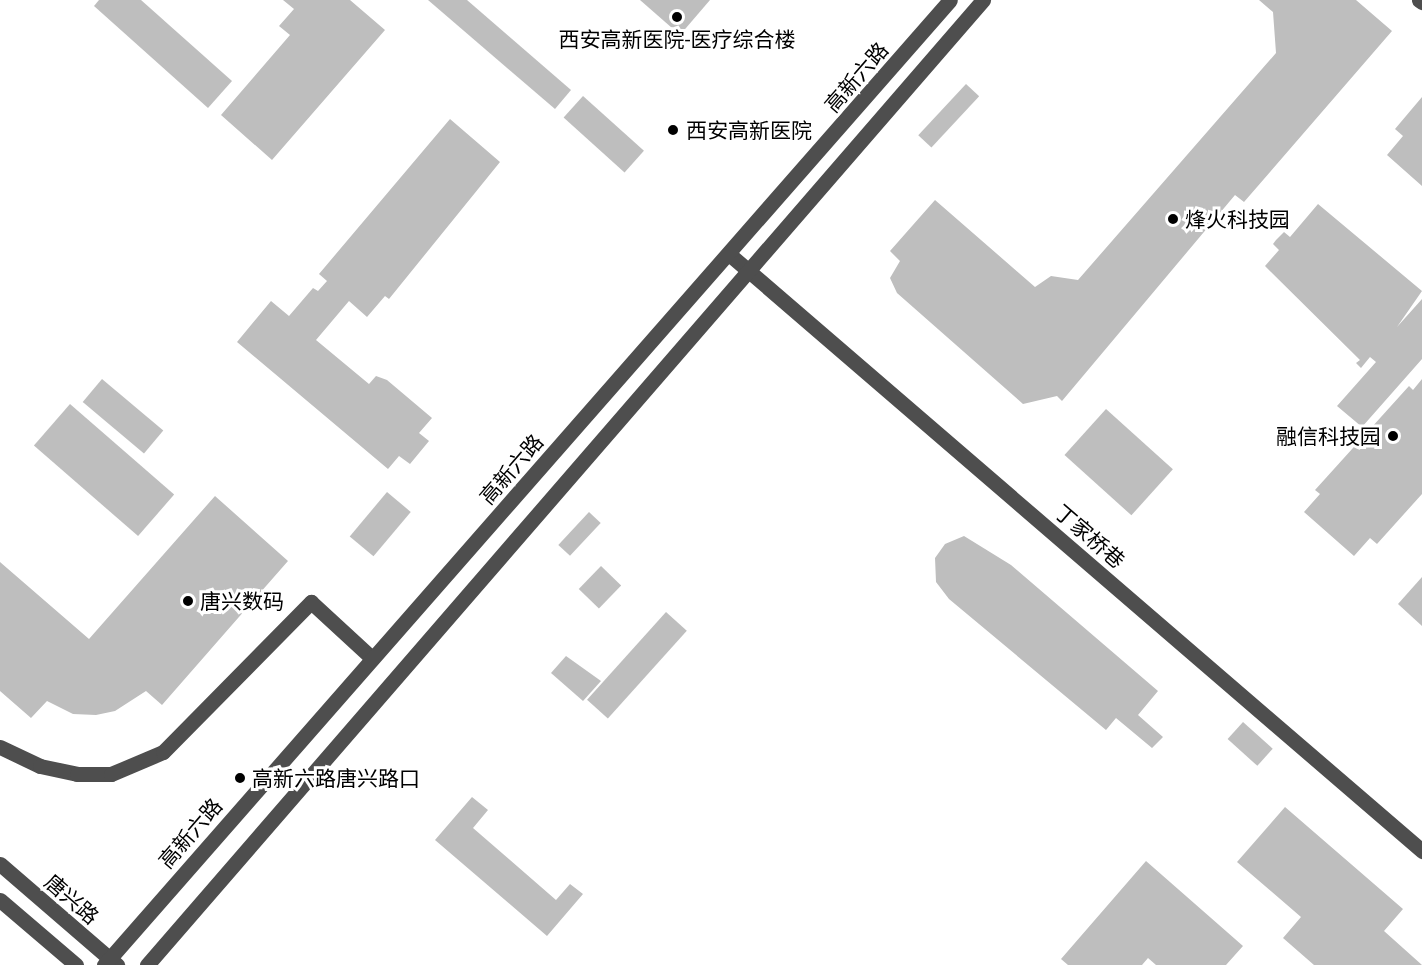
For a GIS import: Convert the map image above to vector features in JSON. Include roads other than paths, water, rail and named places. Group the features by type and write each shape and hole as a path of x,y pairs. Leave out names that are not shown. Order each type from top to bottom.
{"street":[{"name":"高新六路","path":"110,963 372,658 950,0"},
{"path":"147,965 983,0"},
{"name":"丁家桥巷","path":"729,254 1422,851"},
{"path":"0,747 40,766 77,774 111,774 163,752 311,602 372,658"},
{"name":"唐兴路","path":"0,864 110,963"},
{"path":"0,900 75,965"}],"place":[{"name":"西安高新医院-医疗综合楼","path":"677,17"},
{"name":"西安高新医院","path":"673,130"},
{"name":"烽火科技园","path":"1173,219"},
{"name":"融信科技园","path":"1393,436"},
{"name":"唐兴数码","path":"188,601"},
{"name":"高新六路唐兴路口","path":"240,778"}]}
